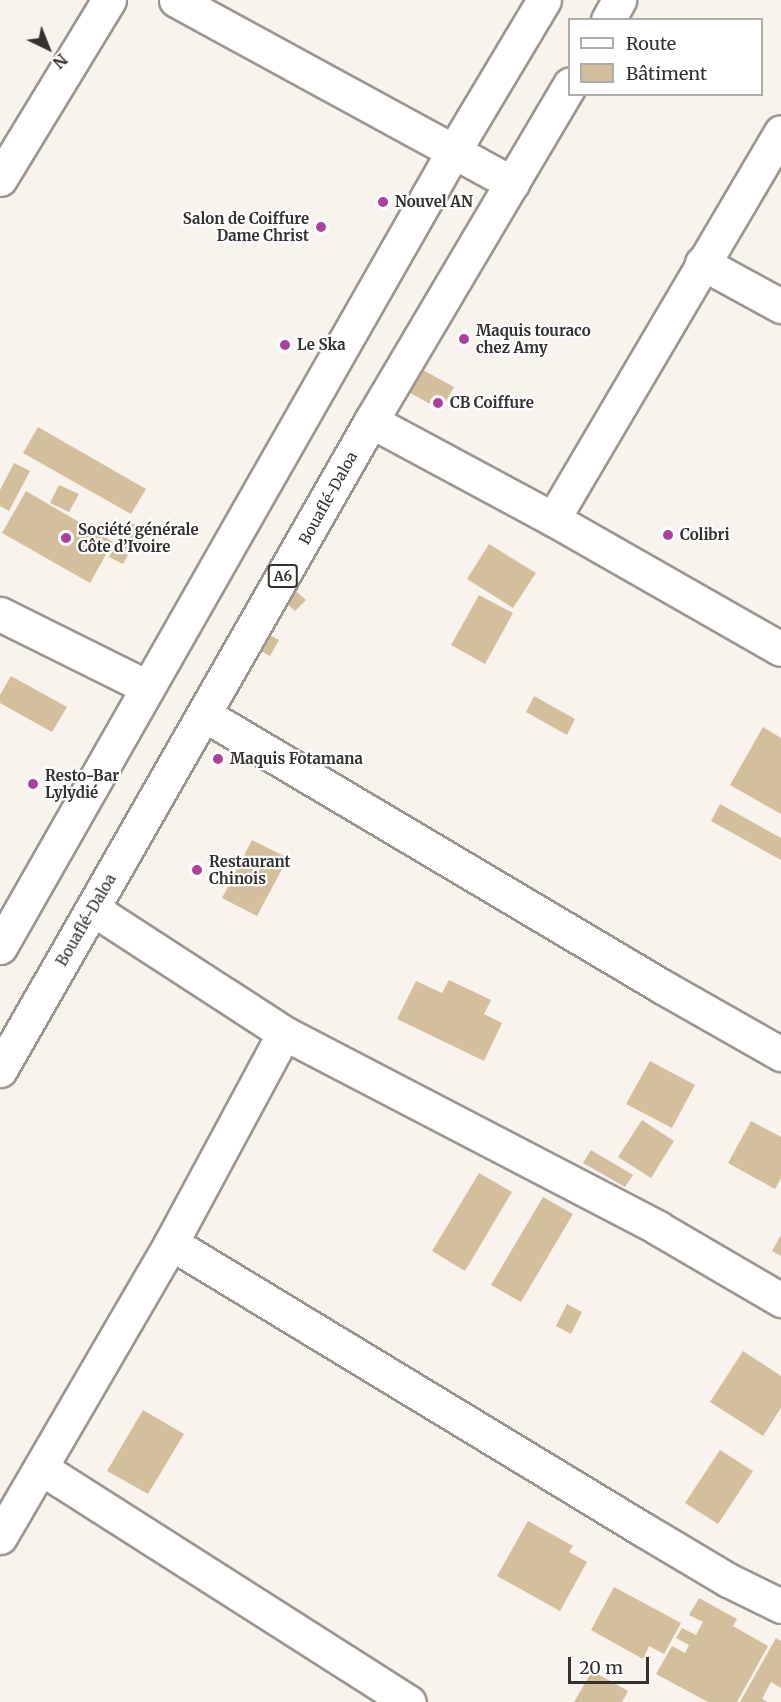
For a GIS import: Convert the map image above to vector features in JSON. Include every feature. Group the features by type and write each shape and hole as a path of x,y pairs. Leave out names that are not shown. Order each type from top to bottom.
{"main road":[{"path":"0,179 109,0"},
{"path":"176,0 512,183"},
{"path":"0,947 453,152 544,0"},
{"path":"609,18 619,0"},
{"name":"Bouaflé-Daloa","path":"0,1070 205,716 371,421 568,87"},
{"path":"553,519 781,132"},
{"path":"702,263 781,306"},
{"path":"371,421 553,519 781,649"},
{"path":"0,614 147,687"},
{"path":"205,716 663,987 781,1054"},
{"path":"93,909 284,1033 657,1228 781,1300"},
{"path":"0,1537 171,1243 284,1033"},
{"path":"171,1243 728,1580 781,1606"},
{"path":"41,1468 409,1702"}],"building":[{"path":"423,370 454,387 441,410 410,393"},
{"path":"38,427 146,489 131,514 23,453"},
{"path":"14,463 30,471 9,511 0,506 0,490"},
{"path":"59,485 79,494 69,512 50,503"},
{"path":"26,491 113,542 90,583 2,533"},
{"path":"128,521 142,529 123,564 109,557"},
{"path":"489,544 536,573 513,608 467,579"},
{"path":"290,586 306,600 295,611 279,597"},
{"path":"479,595 513,613 485,664 451,645"},
{"path":"259,630 279,640 270,656 251,646"},
{"path":"11,676 67,707 52,732 0,703 0,695"},
{"path":"534,696 575,719 567,735 526,712"},
{"path":"763,727 781,738 781,814 730,785"},
{"path":"720,804 781,838 781,860 711,821"},
{"path":"252,840 288,858 257,916 222,898"},
{"path":"449,980 491,1000 484,1014 502,1023 484,1061 397,1019 416,981 442,993"},
{"path":"650,1061 695,1085 672,1128 626,1104"},
{"path":"642,1120 674,1141 651,1178 618,1157"},
{"path":"751,1121 781,1137 781,1178 775,1189 728,1163"},
{"path":"591,1150 633,1175 625,1187 583,1163"},
{"path":"479,1173 512,1192 465,1271 432,1251"},
{"path":"543,1197 573,1214 521,1302 491,1285"},
{"path":"781,1235 781,1256 772,1251"},
{"path":"567,1304 582,1312 571,1334 556,1326"},
{"path":"743,1351 781,1376 781,1408 763,1436 710,1402"},
{"path":"143,1410 184,1434 148,1494 107,1471"},
{"path":"720,1450 753,1471 718,1524 685,1503"},
{"path":"528,1521 573,1546 569,1552 587,1562 560,1611 497,1576"},
{"path":"614,1587 681,1623 664,1654 649,1646 643,1659 591,1630"},
{"path":"699,1598 737,1619 733,1626 768,1646 737,1702 708,1702 656,1674 672,1646 685,1653 689,1645 676,1638 682,1628 696,1635 703,1622 689,1615"},
{"path":"776,1638 781,1641 781,1688 771,1682 762,1699 768,1702 740,1702"},
{"path":"592,1671 628,1691 622,1702 574,1702"}],"place":[{"name":"Nouvel AN","path":"383,202"},
{"name":"Salon de Coiffure Dame Christ","path":"321,227"},
{"name":"Maquis touraco chez Amy","path":"464,339"},
{"name":"Le Ska","path":"285,345"},
{"name":"CB Coiffure","path":"438,403"},
{"name":"Colibri","path":"668,535"},
{"name":"Société générale Côte d’Ivoire","path":"66,538"},
{"name":"Maquis Fotamana","path":"218,759"},
{"name":"Resto-Bar Lylydié","path":"33,784"},
{"name":"Restaurant Chinois","path":"197,870"}]}
